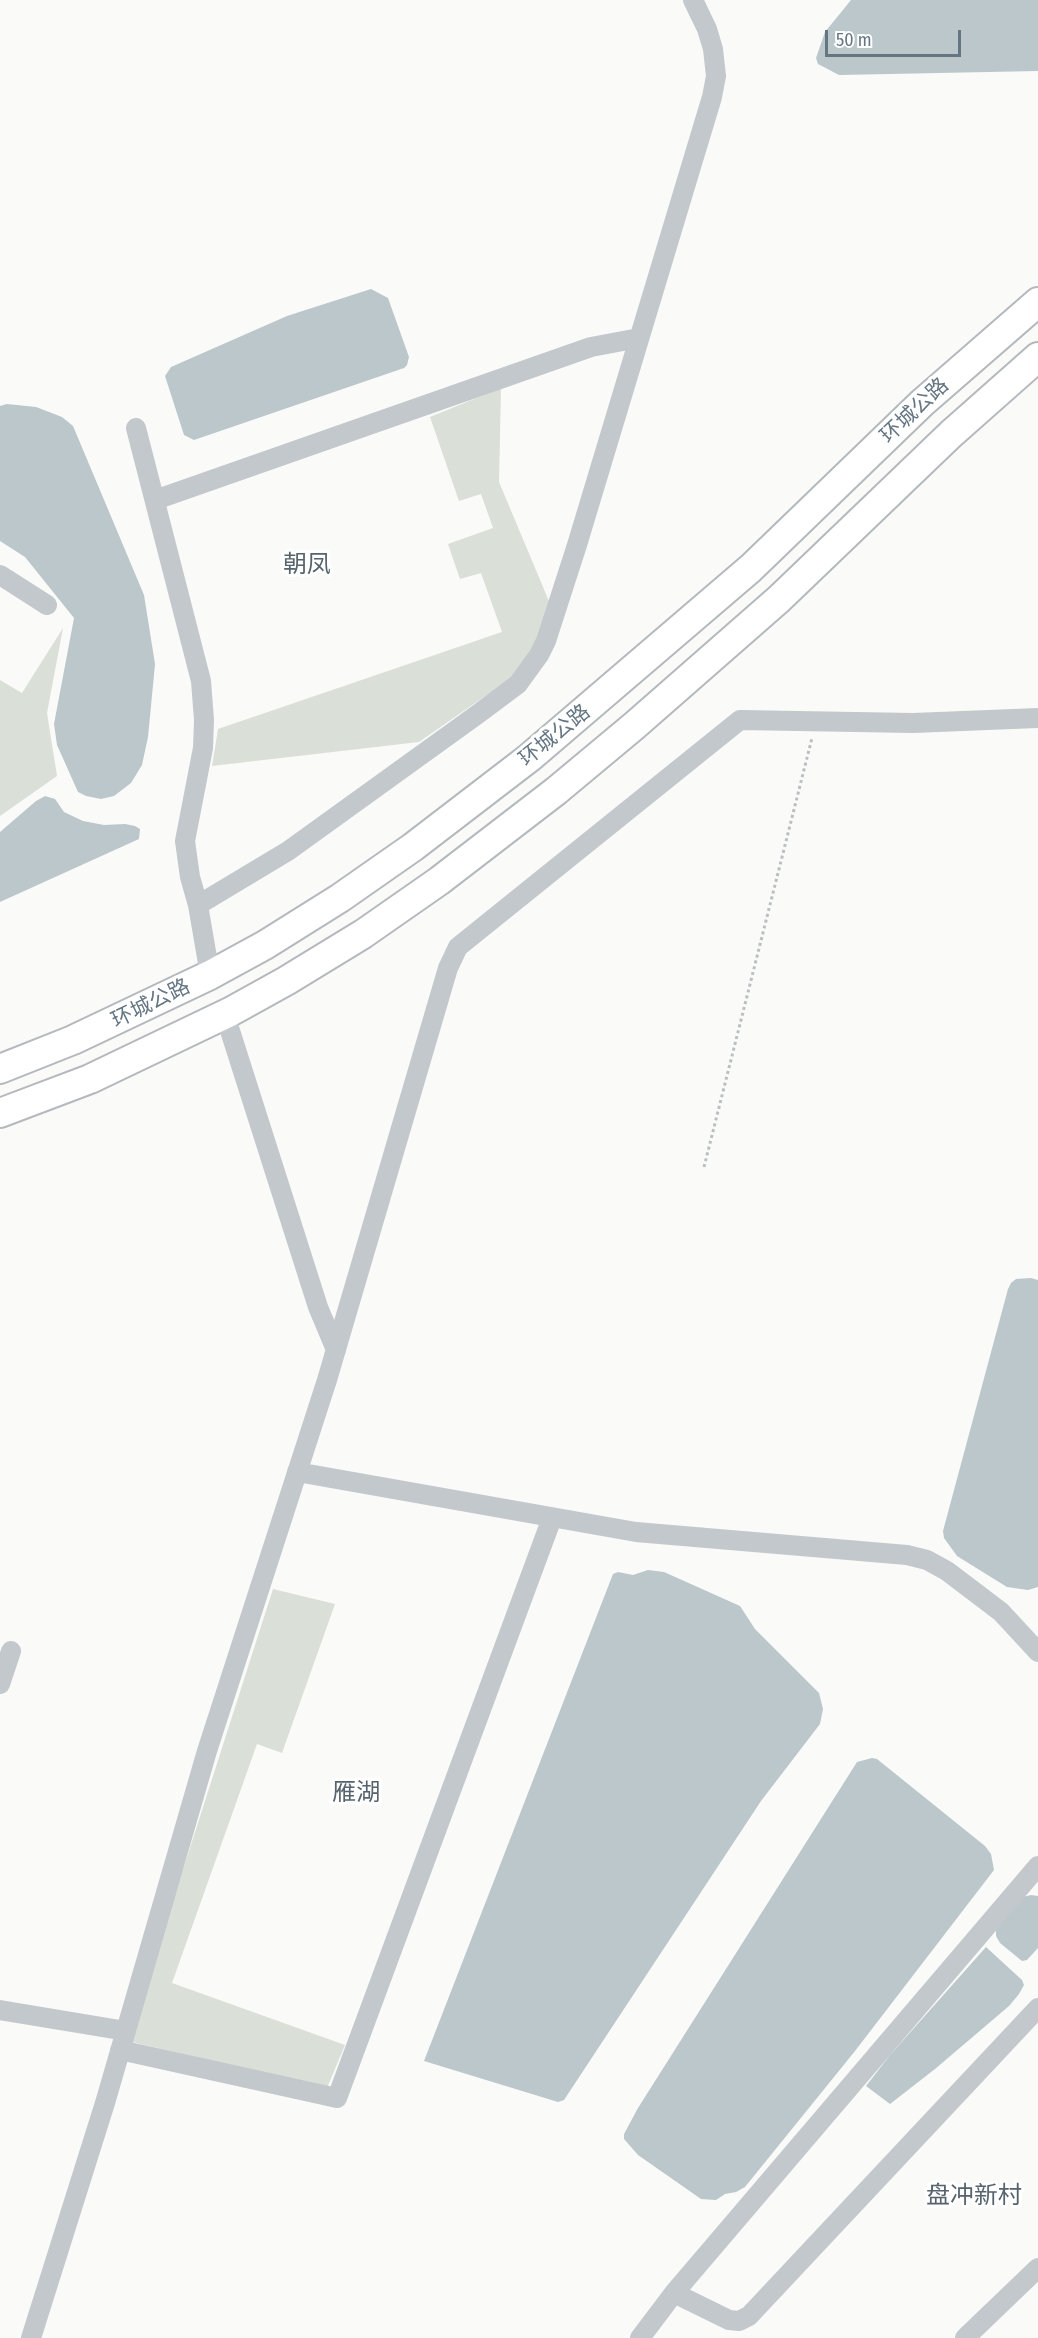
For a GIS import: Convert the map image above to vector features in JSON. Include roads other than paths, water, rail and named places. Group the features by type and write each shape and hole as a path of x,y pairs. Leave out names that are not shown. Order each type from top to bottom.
{"highway":[{"name":"环城公路","path":"0,1069 73,1040 210,975 265,945 350,892 413,847 530,758 751,568 922,404 1038,302"},
{"name":"环城公路","path":"0,1113 90,1079 225,1015 286,981 371,928 439,880 556,791 779,599 951,434 1038,357"}],"street":[{"path":"198,904 288,851 518,684 531,668 546,641 708,115 716,76 713,49 707,29 693,0"},
{"path":"155,500 591,347 639,338"},
{"path":"136,428 201,681 204,748 185,841 210,975"},
{"path":"0,575 47,605"},
{"path":"31,2338 126,2031 207,1751 336,1350 448,968 458,947 740,720 913,723 1038,718"},
{"path":"225,1015 318,1307 336,1350"},
{"path":"297,1472 636,1532 907,1555 927,1560 947,1571 1001,1612 1038,1652"},
{"path":"120,2050 337,2098 552,1518"},
{"path":"0,1684 11,1651"},
{"path":"640,2338 674,2293 1038,1866"},
{"path":"674,2293 729,2320 739,2321 750,2316 1038,2008"},
{"path":"0,2010 126,2031"},
{"path":"965,2338 1038,2268"}],"district":[{"name":"朝凤","path":"307,565"},
{"name":"雁湖","path":"356,1793"},
{"name":"盘冲新村","path":"974,2196"}]}
